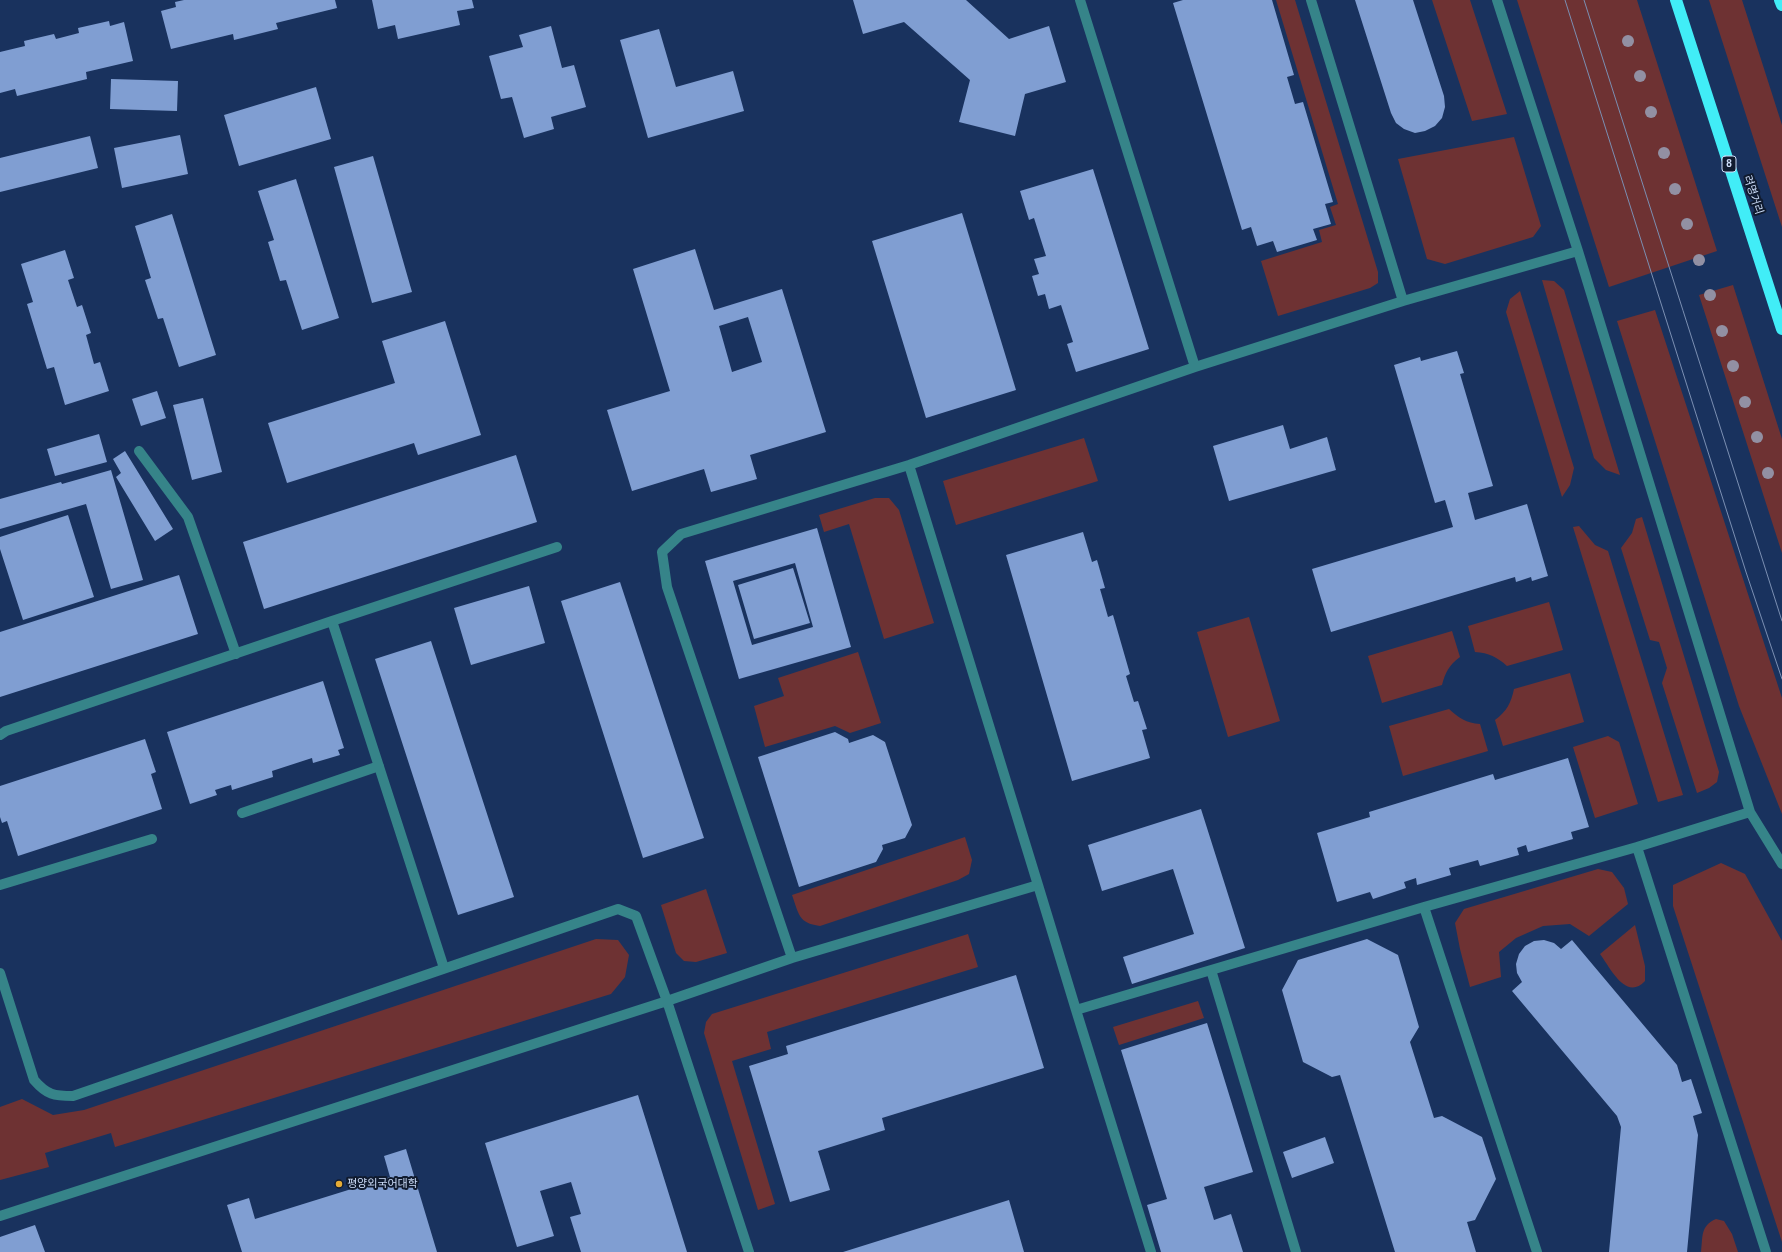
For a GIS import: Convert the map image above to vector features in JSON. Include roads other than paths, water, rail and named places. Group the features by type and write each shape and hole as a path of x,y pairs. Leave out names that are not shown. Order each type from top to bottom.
{"highway":[{"name":"려명거리","path":"1676,0 1782,329"},
{"path":"1780,0 1782,5"}],"street":[{"path":"1080,0 1195,367"},
{"path":"1311,0 1403,301"},
{"path":"1497,0 1578,251 1750,812 1782,864"},
{"path":"792,958 667,587 662,552 681,534 909,465 1195,367 1403,301 1578,251"},
{"path":"139,450 188,516 236,654"},
{"path":"909,465 1151,1252"},
{"path":"0,735 332,621 557,547"},
{"path":"332,621 444,968"},
{"path":"242,812 379,766"},
{"path":"1076,1010 1424,907 1637,847 1750,812"},
{"path":"0,885 152,839"},
{"path":"1637,847 1766,1252"},
{"path":"0,1216 667,1001 792,958 1038,885"},
{"path":"1424,907 1537,1252"},
{"path":"0,973 34,1080 42,1089 55,1096 72,1096 444,968 618,910 636,916 667,1001 749,1252"},
{"path":"1211,970 1296,1252"}],"tram line":[{"path":"1565,0 1746,572 1782,679"},
{"path":"1584,0 1782,621"}],"place":[{"name":"평양외국어대학","path":"339,1184"}]}
